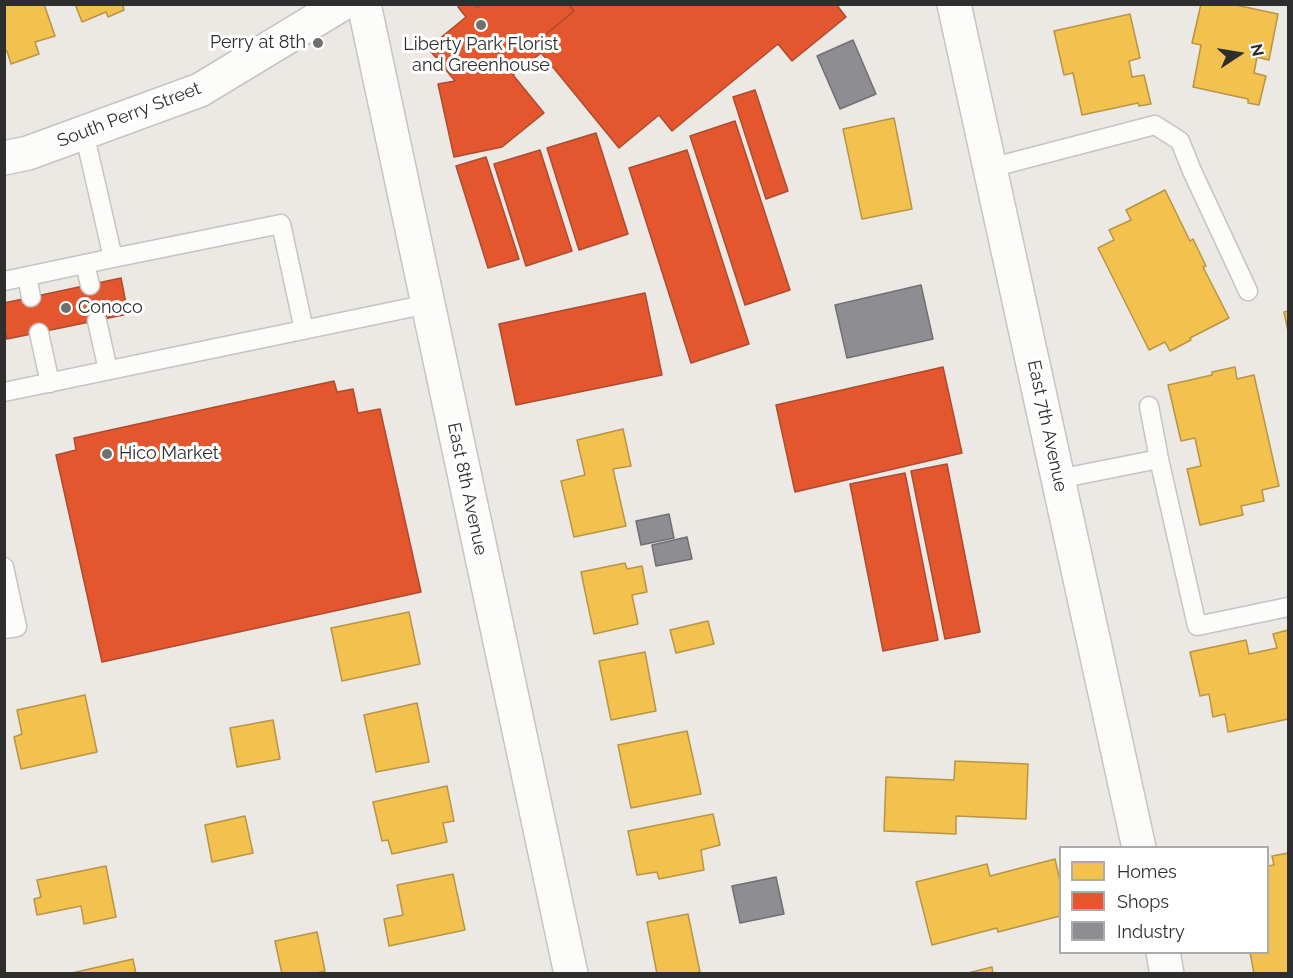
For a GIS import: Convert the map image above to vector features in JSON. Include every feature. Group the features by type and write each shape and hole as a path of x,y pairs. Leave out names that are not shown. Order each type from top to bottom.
{"street":[{"name":"South Perry Street","path":"4,158 28,153 200,90 342,4"},
{"name":"East 8th Avenue","path":"364,4 571,974"},
{"name":"East 7th Avenue","path":"954,4 1140,846"},
{"path":"1163,954 1167,974"}],"lane":[{"path":"990,168 1155,125 1180,141 1248,291"},
{"path":"84,132 113,258"},
{"path":"4,281 281,224 304,330"},
{"path":"85,264 90,285"},
{"path":"27,276 31,297"},
{"path":"4,392 428,304"},
{"path":"97,321 108,370"},
{"path":"39,333 50,382"},
{"path":"1149,406 1197,626 1288,607"},
{"path":"1058,479 1159,459"},
{"path":"4,567 17,627 4,629"}],"building: Homes":[{"path":"4,4 44,4 55,36 35,42 39,54 11,64 7,51 4,52"},
{"path":"75,4 127,4 123,6 124,10 108,17 106,12 82,22"},
{"path":"1201,4 1231,4 1278,14 1269,60 1257,57 1254,73 1266,76 1259,105 1248,103 1248,99 1193,87 1201,45 1192,43"},
{"path":"1130,14 1140,58 1129,61 1132,77 1144,75 1151,104 1139,106 1138,103 1082,115 1073,73 1064,75 1054,31"},
{"path":"894,118 912,209 862,219 843,129"},
{"path":"1165,190 1190,241 1193,239 1206,266 1203,267 1229,318 1170,351 1165,342 1149,350 1098,248 1114,240 1109,230 1131,220 1126,210"},
{"path":"1288,311 1288,331 1284,312"},
{"path":"1235,367 1237,379 1254,375 1279,486 1262,490 1264,501 1241,506 1243,515 1200,525 1187,469 1201,466 1195,438 1181,441 1168,385"},
{"path":"623,429 631,466 613,469 626,526 574,537 561,481 585,475 577,440"},
{"path":"625,563 627,569 642,566 647,592 632,595 638,624 594,634 581,572"},
{"path":"409,612 420,664 342,681 331,628"},
{"path":"708,621 714,644 676,653 670,630"},
{"path":"1288,630 1288,719 1228,732 1225,714 1213,717 1209,694 1200,696 1190,652 1246,640 1249,654 1277,648 1273,634"},
{"path":"645,652 656,711 611,720 599,661"},
{"path":"85,695 97,752 21,769 14,737 22,734 17,710"},
{"path":"417,703 429,762 376,772 364,715"},
{"path":"273,720 280,759 237,767 230,728"},
{"path":"687,731 701,794 631,808 618,745"},
{"path":"955,761 1028,764 1026,819 956,816 956,834 884,831 886,777 954,780"},
{"path":"447,786 454,821 443,823 447,842 392,854 388,840 382,841 373,802"},
{"path":"713,814 720,845 701,850 704,870 659,879 657,872 637,875 628,831"},
{"path":"245,816 253,853 212,862 205,825"},
{"path":"1288,853 1288,974 1254,974 1250,954 1269,954 1269,866 1274,865 1272,856"},
{"path":"1055,859 1059,877 1059,916 998,932 997,928 932,945 916,882 987,864 990,876"},
{"path":"106,866 116,917 84,924 81,906 37,915 34,899 41,897 37,880"},
{"path":"453,874 465,930 389,946 384,919 403,915 397,885"},
{"path":"688,914 700,972 657,974 647,922"},
{"path":"317,932 325,971 312,974 282,974 275,941"},
{"path":"133,959 136,974 72,974 72,973"},
{"path":"992,967 993,974 964,974"}],"building: Shops":[{"path":"461,4 475,4 477,8 481,4 568,4 574,11 534,44 541,53 513,75 544,113 502,147 454,157 438,84 455,81 428,48 466,17 458,7"},
{"path":"568,4 836,4 846,17 792,61 778,44 672,131 659,115 619,148 534,44 574,11"},
{"path":"755,90 788,191 766,199 733,97"},
{"path":"735,121 790,290 745,305 690,136"},
{"path":"596,133 628,234 579,250 547,148"},
{"path":"540,150 572,251 526,266 494,164"},
{"path":"687,150 749,344 691,363 629,168"},
{"path":"486,157 519,259 488,268 456,166"},
{"name":"Conoco","path":"121,278 128,314 7,339 4,326 4,303"},
{"path":"645,293 662,375 516,405 499,324"},
{"path":"943,367 962,453 795,492 776,405"},
{"path":"334,381 337,392 353,389 358,413 380,409 421,592 102,662 56,455 76,450 74,438"},
{"path":"947,464 980,632 945,639 911,471"},
{"path":"905,473 938,640 883,651 850,484"}],"building: Industry":[{"path":"853,40 876,94 840,109 817,56"},
{"path":"921,285 933,339 847,358 835,305"},
{"path":"669,514 674,538 641,545 636,521"},
{"path":"687,537 692,559 656,566 652,545"},
{"path":"776,877 784,914 740,923 732,886"}],"place":[{"name":"Liberty Park Florist and Greenhouse","path":"481,25"},
{"name":"Perry at 8th","path":"318,43"},
{"name":"Conoco","path":"66,308"},
{"name":"Hico Market","path":"107,454"}]}
